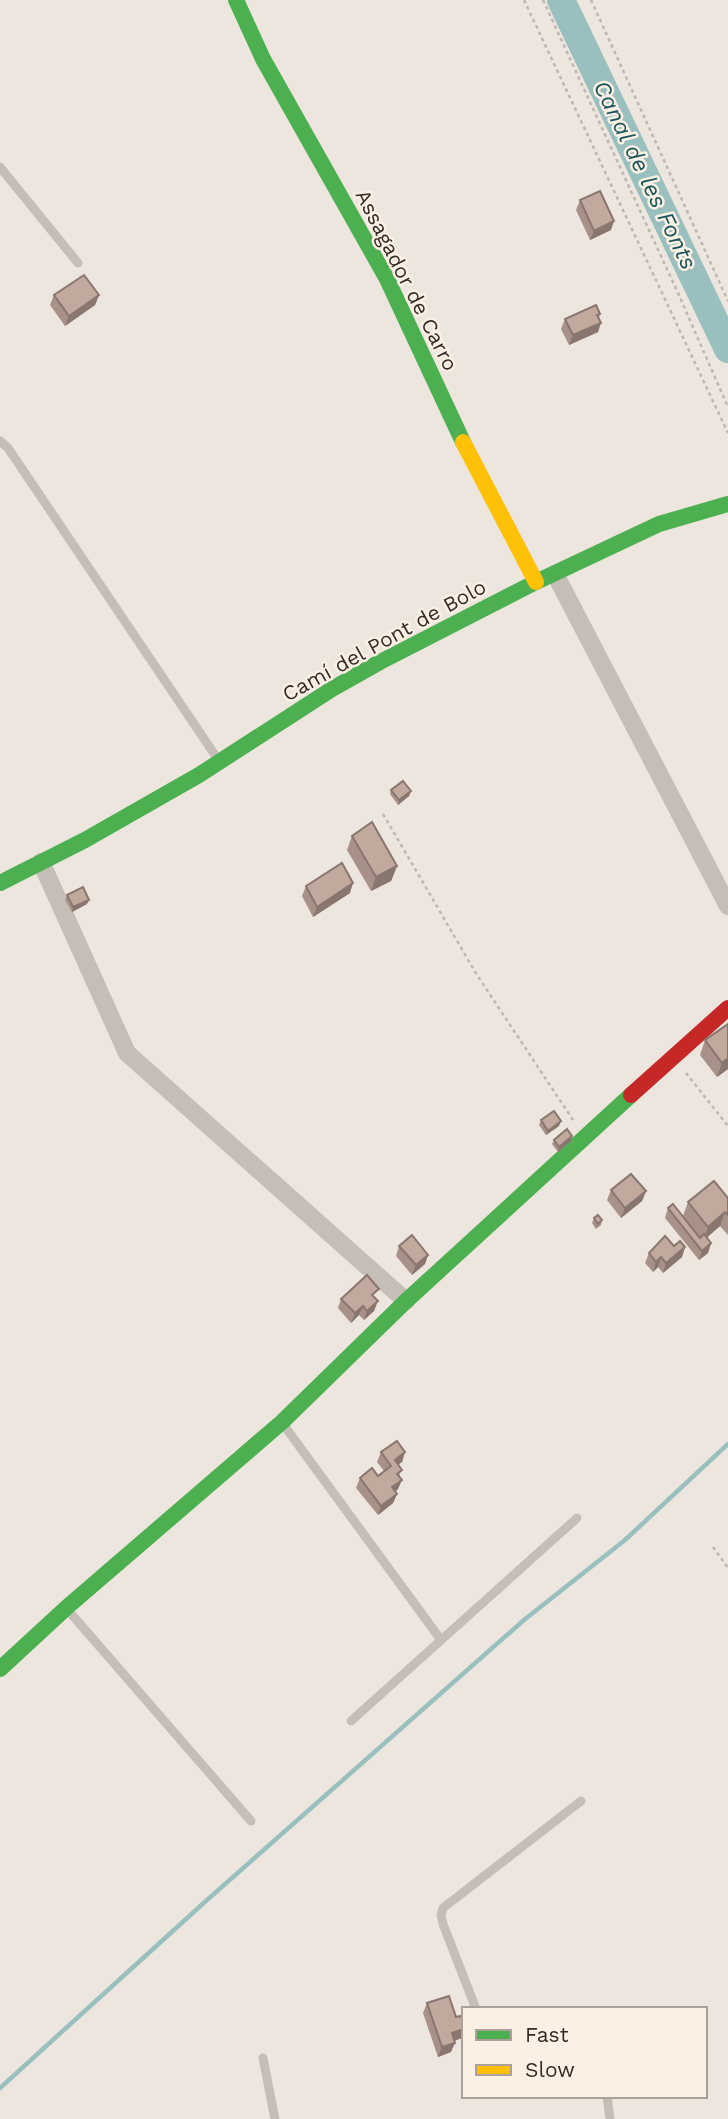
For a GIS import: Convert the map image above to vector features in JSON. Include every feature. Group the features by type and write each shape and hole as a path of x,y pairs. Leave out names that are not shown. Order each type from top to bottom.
{"street":[{"name":"Assagador de Carro","path":"236,0 263,59 387,279 462,439 536,582"},
{"name":"Camí del Pont de Bolo","path":"0,883 85,840 220,762 355,676 536,582 659,524 728,504"},
{"path":"555,574 728,906"},
{"path":"41,862 127,1053 406,1301"},
{"path":"0,1669 66,1608 282,1422 406,1301 575,1148 584,1136 728,1008"}],"lane":[{"path":"0,167 78,263"},
{"path":"0,441 15,459 220,762"},
{"path":"282,1422 441,1640"},
{"path":"351,1721 577,1518"},
{"path":"66,1608 251,1821"},
{"path":"476,2007 443,1924 443,1908 581,1801"},
{"path":"263,2058 275,2119"},
{"path":"607,2098 610,2119"}],"path":[{"path":"524,0 728,433"},
{"path":"543,0 728,407"},
{"path":"591,0 728,301"},
{"path":"383,814 477,975 584,1136"},
{"path":"674,1056 728,1126"},
{"path":"713,1547 728,1568"}],"building":[{"path":"600,191 614,221 594,231 580,200"},
{"path":"84,275 99,295 69,316 54,295"},
{"path":"596,305 601,323 573,335 565,319"},
{"path":"403,781 411,791 399,800 391,790"},
{"path":"372,822 397,866 376,877 352,836"},
{"path":"342,863 353,883 317,907 306,886"},
{"path":"83,887 89,900 73,907 67,895"},
{"path":"728,1024 728,1058 722,1063 705,1040"},
{"path":"554,1111 561,1121 548,1131 541,1120"},
{"path":"567,1129 572,1136 559,1147 554,1140"},
{"path":"631,1174 646,1191 625,1208 611,1190"},
{"path":"714,1181 728,1198 728,1215 725,1212 708,1227 688,1202"},
{"path":"673,1204 700,1238 704,1234 711,1243 702,1251 668,1208"},
{"path":"598,1215 602,1220 598,1224 594,1218"},
{"path":"412,1235 428,1255 416,1265 399,1246"},
{"path":"665,1236 674,1246 680,1241 685,1247 666,1263 661,1257 656,1262 649,1253"},
{"path":"367,1275 379,1289 372,1295 378,1301 367,1311 363,1306 355,1313 341,1299"},
{"path":"397,1441 405,1452 395,1460 402,1470 397,1474 402,1480 392,1487 397,1494 381,1506 360,1478 372,1468 378,1476 391,1466 381,1452"},
{"path":"449,1996 456,2017 462,2018 462,2030 452,2033 455,2043 442,2047 427,2003"}],"waterway":[{"name":"Canal de les Fonts","path":"561,0 728,349"},
{"path":"0,2088 207,1900 524,1620 625,1540 728,1444"}],"traffic: fast":[{"path":"236,0 263,59 387,279 463,442"},
{"path":"0,883 85,840 199,775 332,689 380,662 536,582 659,524 728,504"},
{"path":"0,1669 66,1608 282,1422 406,1301 631,1095"}],"traffic: slow":[{"path":"463,442 536,582"}],"traffic: jam":[{"path":"631,1095 728,1008"}]}
